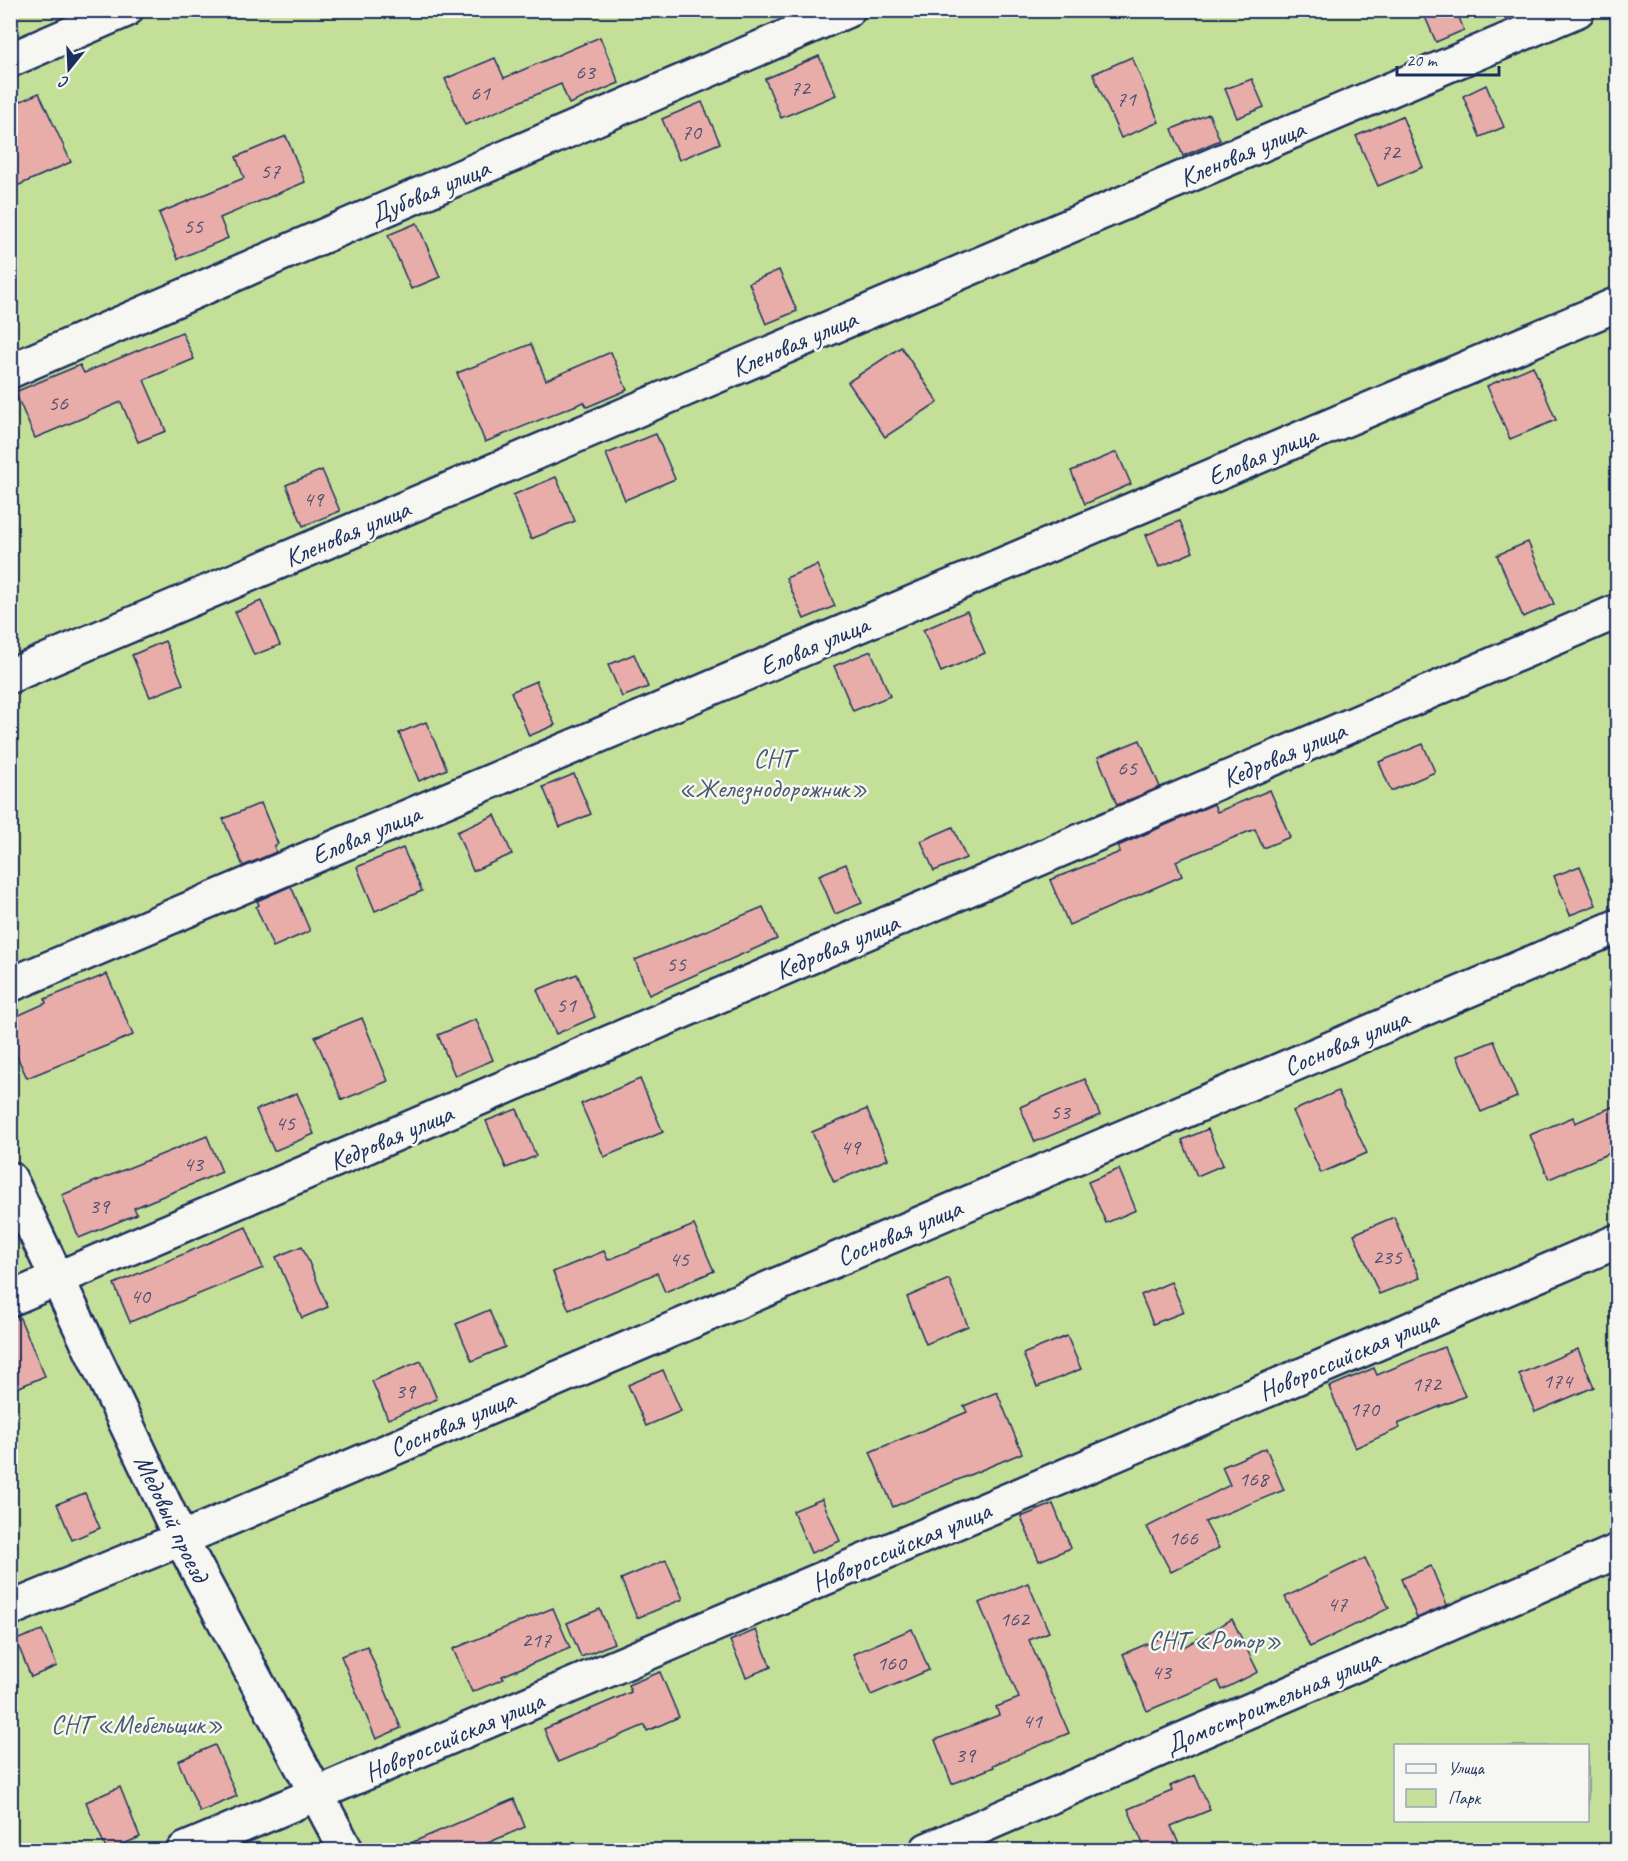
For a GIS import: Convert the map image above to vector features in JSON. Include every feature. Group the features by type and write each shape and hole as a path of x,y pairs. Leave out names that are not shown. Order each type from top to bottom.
{"street":[{"path":"10,60 126,10"},
{"name":"Дубовая улица","path":"10,371 848,10"},
{"name":"Кленовая улица","path":"10,676 1578,10"},
{"name":"Еловая улица","path":"10,985 1617,304"},
{"name":"Кедровая улица","path":"10,1299 1617,611"},
{"name":"Сосновая улица","path":"10,1610 1617,926"},
{"name":"Медовый проезд","path":"10,1179 181,1539 346,1851"},
{"name":"Новороссийская улица","path":"183,1851 1617,1241"},
{"name":"Домостроительная улица","path":"927,1851 1617,1551"}],"green space":[{"name":"СНТ «Железнодорожник»","path":"11,11 1617,11 1617,1850 11,1850"}],"building":[{"path":"1422,10 1456,10 1464,30 1436,42"},
{"path":"600,37 619,83 569,104 561,84 465,125 445,79 495,58 504,78"},
{"path":"819,56 836,95 781,118 765,79"},
{"path":"1132,57 1159,122 1121,138 1093,74"},
{"path":"1252,79 1264,107 1237,118 1225,89"},
{"path":"1486,85 1504,127 1480,137 1463,96"},
{"path":"39,93 71,162 10,189 10,106"},
{"path":"702,102 720,143 679,160 662,119"},
{"path":"1209,114 1220,140 1183,156 1172,129"},
{"path":"1402,116 1423,167 1378,186 1356,136"},
{"path":"286,136 305,182 220,218 228,238 178,259 159,213 244,178 236,157"},
{"path":"417,223 440,277 411,289 388,235"},
{"path":"779,270 797,311 766,324 749,283"},
{"path":"182,332 194,359 144,380 166,431 138,442 121,402 35,438 15,392 80,365 84,373"},
{"path":"531,344 546,380 611,352 627,390 587,407 584,402 485,442 457,373"},
{"path":"901,347 938,402 885,437 848,382"},
{"path":"1533,366 1556,420 1510,439 1487,386"},
{"path":"656,434 675,479 625,500 606,454"},
{"path":"1117,452 1131,484 1085,504 1071,471"},
{"path":"322,470 340,511 303,526 286,485"},
{"path":"556,477 575,521 531,539 513,495"},
{"path":"1180,521 1193,552 1159,567 1146,535"},
{"path":"1528,542 1554,604 1523,617 1497,555"},
{"path":"817,565 835,606 804,619 786,578"},
{"path":"261,601 280,645 254,655 235,612"},
{"path":"967,611 985,653 941,672 923,630"},
{"path":"165,641 183,684 150,697 132,655"},
{"path":"871,651 890,696 853,711 834,666"},
{"path":"634,654 648,687 622,697 608,665"},
{"path":"536,681 555,725 529,736 511,692"},
{"path":"426,722 447,769 419,781 399,733"},
{"path":"1140,740 1160,787 1117,805 1098,757"},
{"path":"1423,744 1435,772 1391,791 1379,762"},
{"path":"574,774 591,814 560,827 543,787"},
{"path":"1270,790 1290,837 1263,848 1255,829 1176,861 1182,876 1069,925 1050,880 1120,852 1118,846 1214,804 1217,812"},
{"path":"261,803 278,844 274,846 276,852 243,866 223,819"},
{"path":"495,815 512,854 473,871 457,832"},
{"path":"953,827 966,858 934,871 921,841"},
{"path":"403,848 422,891 375,911 357,867"},
{"path":"846,864 862,903 835,914 819,875"},
{"path":"1580,866 1596,905 1570,915 1554,876"},
{"path":"291,886 310,931 273,947 256,907 259,905 257,901"},
{"path":"763,907 777,939 649,995 635,960"},
{"path":"107,974 133,1035 27,1078 10,1041 10,1019 46,1003 45,999"},
{"path":"577,974 595,1017 556,1034 537,990"},
{"path":"362,1018 388,1081 342,1100 315,1037"},
{"path":"476,1019 493,1060 455,1076 438,1035"},
{"path":"1494,1041 1517,1097 1481,1112 1457,1056"},
{"path":"640,1079 663,1132 604,1157 581,1104"},
{"path":"1085,1079 1100,1115 1035,1142 1020,1107"},
{"path":"1338,1091 1367,1153 1321,1173 1293,1111"},
{"path":"297,1093 314,1134 274,1151 256,1110"},
{"path":"1617,1105 1617,1150 1549,1179 1530,1135 1573,1117 1575,1123"},
{"path":"517,1109 536,1156 506,1168 486,1121"},
{"path":"867,1109 888,1159 834,1182 812,1132"},
{"path":"1208,1129 1223,1165 1197,1176 1182,1140"},
{"path":"207,1136 222,1172 134,1208 137,1214 79,1238 62,1195"},
{"path":"1119,1169 1136,1210 1106,1223 1088,1182"},
{"path":"1394,1217 1420,1278 1379,1294 1354,1234"},
{"path":"694,1225 714,1271 665,1292 657,1273 569,1310 553,1272 604,1251 608,1260"},
{"path":"246,1227 263,1268 130,1322 114,1284"},
{"path":"302,1246 328,1307 302,1318 276,1257"},
{"path":"949,1279 968,1326 926,1344 907,1297"},
{"path":"1171,1282 1184,1312 1153,1324 1141,1295"},
{"path":"489,1310 505,1347 472,1361 456,1324"},
{"path":"19,1316 45,1376 10,1391 10,1317"},
{"path":"1067,1336 1081,1369 1037,1387 1023,1354"},
{"path":"1444,1347 1465,1396 1398,1424 1400,1428 1355,1448 1329,1387 1374,1368 1377,1375"},
{"path":"1578,1349 1594,1387 1535,1412 1519,1374"},
{"path":"421,1361 437,1399 388,1419 372,1381"},
{"path":"663,1370 681,1411 646,1426 628,1385"},
{"path":"997,1392 1022,1453 893,1507 870,1452 967,1412 964,1406"},
{"path":"1266,1448 1284,1490 1205,1522 1219,1548 1171,1572 1147,1527 1230,1485 1222,1467"},
{"path":"85,1493 100,1528 72,1540 57,1504"},
{"path":"822,1499 840,1541 811,1553 793,1511"},
{"path":"1053,1504 1071,1548 1039,1561 1021,1517"},
{"path":"1365,1558 1389,1608 1310,1647 1285,1597"},
{"path":"666,1560 683,1599 637,1618 621,1579"},
{"path":"1431,1566 1447,1605 1417,1618 1401,1579"},
{"path":"1028,1583 1049,1632 1029,1640 1069,1733 952,1784 935,1740 999,1715 996,1707 1019,1698 979,1603"},
{"path":"553,1608 570,1648 502,1676 504,1679 472,1692 453,1649"},
{"path":"600,1609 614,1643 581,1657 567,1623"},
{"path":"1232,1619 1258,1672 1222,1690 1218,1681 1147,1711 1123,1654 1175,1632 1182,1648"},
{"path":"912,1629 929,1670 871,1695 853,1654"},
{"path":"42,1630 57,1666 31,1677 16,1640"},
{"path":"756,1630 771,1667 746,1677 730,1641"},
{"path":"367,1646 401,1728 376,1739 341,1656"},
{"path":"660,1672 679,1717 647,1731 645,1725 558,1762 544,1729 631,1692 628,1685"},
{"path":"215,1745 237,1796 200,1812 178,1761"},
{"path":"1195,1775 1210,1810 1171,1826 1182,1851 1146,1851 1128,1809 1172,1791 1170,1786"},
{"path":"120,1787 140,1837 107,1851 86,1802"},
{"path":"514,1799 525,1827 469,1851 392,1851"}],"park label":[{"name":"СНТ «Ротор»","path":"1215,1640"},
{"name":"СНТ «Мебельщик»","path":"137,1724"}]}
